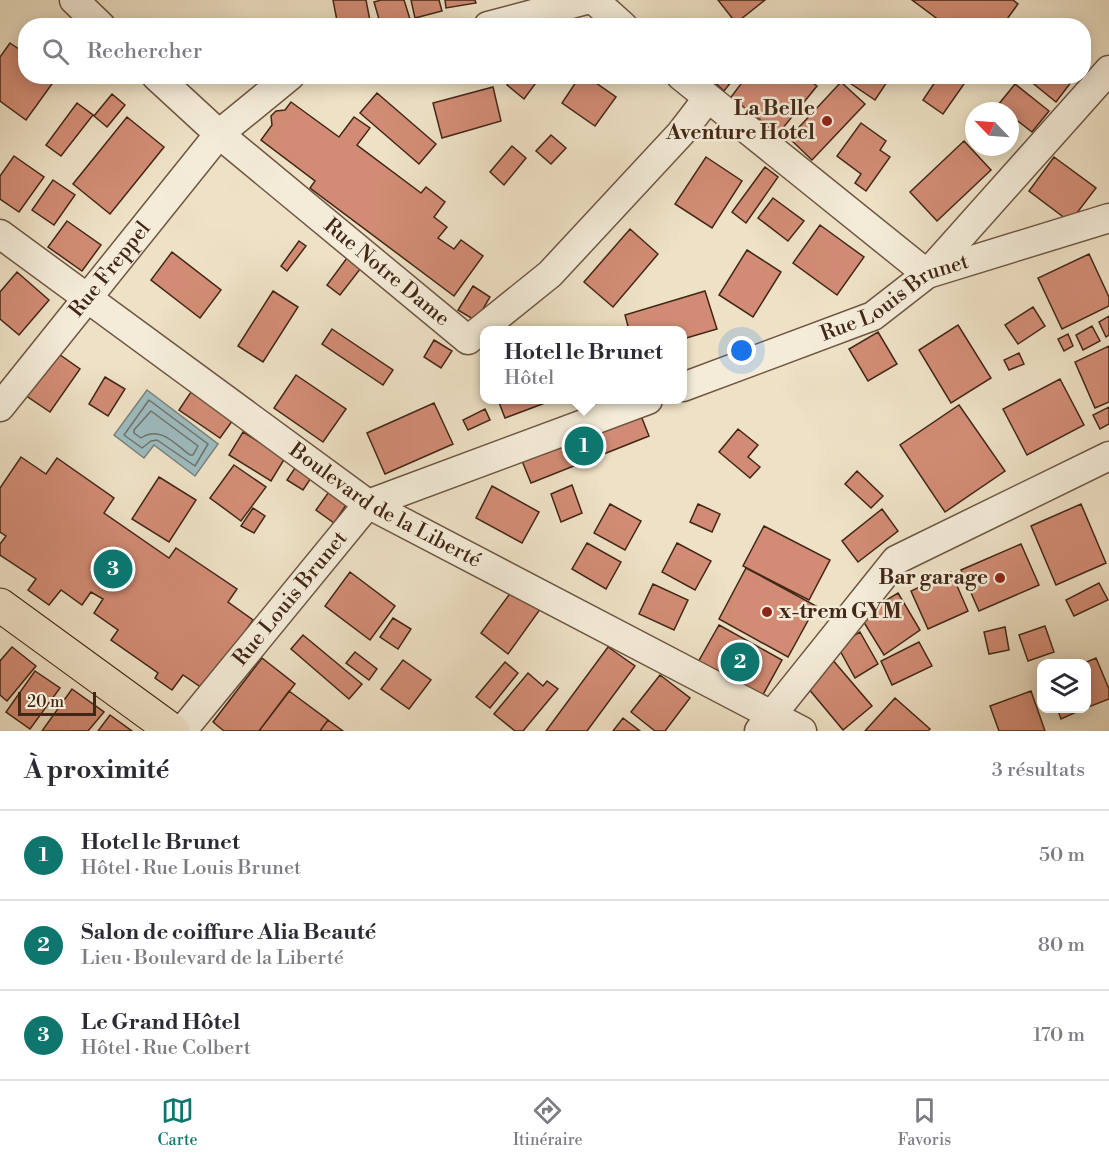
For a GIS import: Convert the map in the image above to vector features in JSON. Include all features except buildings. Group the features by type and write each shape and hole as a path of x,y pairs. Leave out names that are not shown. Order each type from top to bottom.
{"main road":[{"path":"0,605 173,731"}],"street":[{"path":"74,0 93,18"},
{"path":"518,18 586,0"},
{"path":"594,0 614,18"},
{"path":"690,84 927,274 1109,70"},
{"name":"Rue Notre Dame","path":"165,84 219,134 468,340 480,330"},
{"name":"Rue Freppel","path":"0,407 219,134 280,84"},
{"name":"Rue Notre Dame","path":"485,326 550,274 681,133 707,99"},
{"name":"Rue Louis Brunet","path":"687,386 873,316 927,274 1106,227"},
{"name":"Boulevard de la Liberté","path":"0,234 368,504 765,722 802,731"},
{"path":"368,504 635,404"},
{"path":"765,722 897,560 1109,456"},
{"name":"Rue Louis Brunet","path":"182,731 368,504"}],"water":[{"path":"147,390 218,444 195,476 154,445 144,458 114,435"}],"place":[{"name":"La Belle Aventure Hotel","path":"827,121"},
{"name":"Hotel le Brunet","path":"584,446"},
{"name":"Le Grand Hôtel","path":"113,569"},
{"name":"Bar garage","path":"1000,578"},
{"name":"x-trem GYM","path":"767,612"},
{"name":"Salon de coiffure Alia Beauté","path":"740,662"}]}
